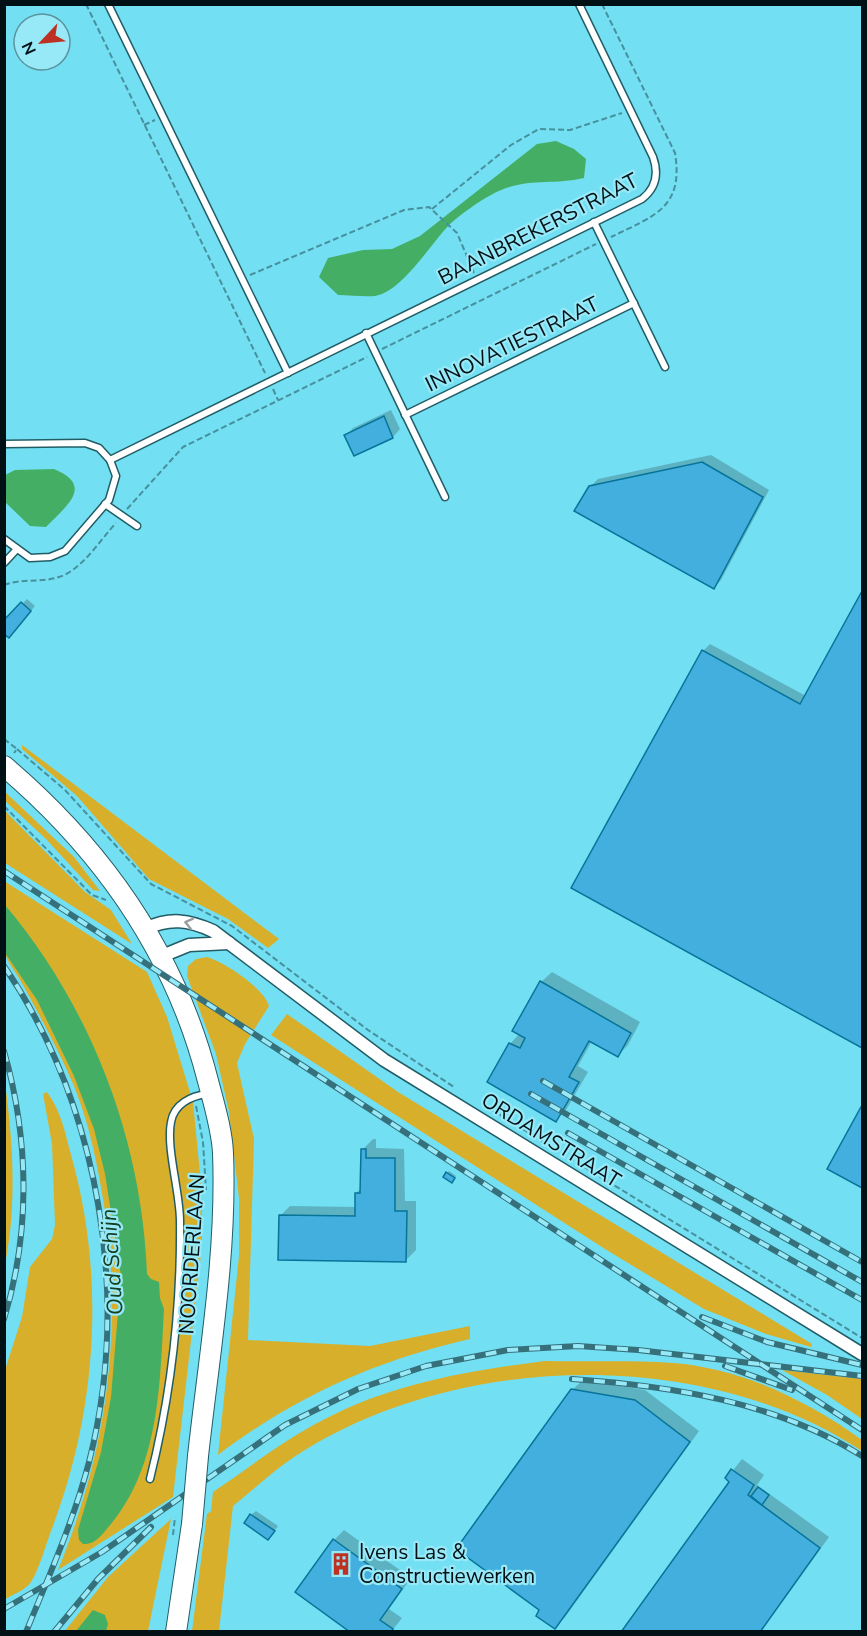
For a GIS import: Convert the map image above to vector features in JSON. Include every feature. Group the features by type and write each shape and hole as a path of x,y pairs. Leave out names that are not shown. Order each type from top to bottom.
{"main road":[{"name":"NOORDERLAAN","path":"4,766 51,807 91,850 162,956 189,1018 203,1094 223,1151 221,1243 192,1524 177,1632"}],"street":[{"name":"ORDAMSTRAAT","path":"145,929 170,919 184,921 213,931 384,1060 862,1354"},
{"path":"162,956 189,945 229,943"}],"lane":[{"path":"108,4 288,373"},
{"name":"BAANBREKERSTRAAT","path":"110,460 642,199 651,192 657,168 579,4"},
{"path":"594,222 666,367"},
{"name":"INNOVATIESTRAAT","path":"405,415 634,303"},
{"path":"366,333 445,497"},
{"path":"4,444 85,443 99,448 110,460 116,476 109,500 65,551 50,557 30,558 4,539"},
{"path":"105,504 120,517 137,526"},
{"path":"4,563 17,549"},
{"path":"150,1479 165,1411 181,1266 180,1199 169,1134 171,1120 178,1107 203,1094"}],"path":[{"path":"86,4 278,400"},
{"path":"4,585 17,580 60,577 74,569 183,447 656,215 670,199 678,176 675,153 602,4"},
{"path":"432,210 511,145 539,129 570,130 630,109"},
{"path":"242,278 404,210 429,207 457,234 477,280"},
{"path":"17,749 72,796 151,884 232,926 368,1030 458,1089"},
{"path":"4,806 92,894 111,904"},
{"path":"203,1094 203,1142 207,1196"},
{"path":"487,1107 862,1338"}],"shaded area":[{"path":"556,141 574,149 586,159 584,178 515,185 486,198 450,224 396,286 375,296 338,295 319,277 328,258 363,250 392,249 420,236 537,144"},
{"path":"54,469 73,482 75,489 73,497 46,527 30,526 5,502 5,475 15,470"},
{"path":"22,745 279,939 268,948 228,919 149,879 77,796 22,749"},
{"path":"4,791 74,857 100,891 93,890 46,839 5,801"},
{"path":"5,811 85,892 111,910 132,944 5,863"},
{"path":"4,881 147,972 167,1017 193,1102 202,1194 202,1245 173,1497 58,1570 90,1477 100,1429 108,1382 112,1286 101,1187 79,1098 50,1035 5,954"},
{"path":"5,905 36,945 63,987 106,1077 123,1125 135,1174 143,1224 147,1274 151,1279 159,1282 160,1298 164,1309 158,1394 148,1449 127,1501 102,1535 88,1544 83,1544 79,1540 78,1530 101,1452 111,1397 121,1276 105,1174 94,1129 74,1076 37,1000 5,953"},
{"path":"207,957 223,964 252,984 260,991 269,1006 245,1044 237,1063 254,1139 248,1340 370,1346 470,1326 470,1339 402,1358 338,1383 276,1415 218,1455 239,1256 239,1198 229,1112 216,1054 187,976 188,966 196,959"},
{"path":"287,1014 398,1092 812,1344 811,1347 766,1334 704,1309 605,1249 271,1035"},
{"path":"5,1083 10,1128 12,1196 5,1264"},
{"path":"47,1092 62,1122 82,1201 89,1249 92,1296 91,1344 87,1392 67,1486 31,1582 19,1592 5,1599 5,1370 22,1317 30,1267 52,1239 55,1225 52,1144 43,1094"},
{"path":"545,1361 673,1363 724,1372 773,1389 819,1412 862,1440 862,1451 799,1417 729,1393 655,1379 580,1375 504,1381 430,1396 360,1421 297,1455 233,1506 219,1631 192,1631 207,1514 211,1511 213,1492 296,1435 325,1419 378,1396 460,1374"},
{"path":"782,1370 862,1379 862,1419 827,1395"},
{"path":"171,1519 148,1631 64,1632 108,1577"},
{"path":"93,1610 105,1615 108,1624 106,1631 76,1631"}],"building":[{"path":"384,416 393,438 354,456 344,435"},
{"path":"702,462 763,497 714,589 574,511 589,486"},
{"path":"862,591 862,1048 571,888 702,650 800,704"},
{"path":"21,602 31,611 9,638 4,634 4,620"},
{"path":"540,981 631,1033 618,1057 589,1041 569,1077 579,1082 556,1122 487,1082 509,1043 520,1048 525,1038 512,1031"},
{"path":"862,1105 862,1188 827,1169"},
{"path":"361,1149 366,1149 366,1158 395,1158 395,1211 407,1211 406,1262 278,1260 279,1215 355,1216 355,1193 360,1193"},
{"path":"446,1172 455,1178 452,1183 443,1177"},
{"path":"571,1389 635,1400 690,1442 555,1629 536,1616 539,1610 456,1549"},
{"path":"731,1469 754,1485 748,1495 820,1548 760,1632 621,1632 729,1482 725,1478"},
{"path":"758,1487 769,1495 762,1505 751,1496"},
{"path":"250,1514 275,1531 268,1540 244,1523"},
{"name":"Ivens Las & Constructiewerken","path":"333,1539 402,1589 380,1620 393,1629 391,1632 350,1632 295,1592"}],"railway":[{"path":"4,871 862,1430"},
{"path":"4,966 37,1021 64,1080 84,1141 98,1205 106,1270 107,1335 101,1399 89,1462 69,1527 26,1632"},
{"path":"4,1051 18,1118 24,1185 19,1252 4,1319"},
{"path":"543,1081 862,1262"},
{"path":"531,1094 862,1282"},
{"path":"568,1133 862,1300"},
{"path":"702,1317 767,1342 862,1365"},
{"path":"4,1609 102,1552 285,1425 358,1389 426,1366 508,1350 578,1346 638,1350 862,1376"},
{"path":"725,1366 792,1390"},
{"path":"572,1379 647,1386 722,1400 794,1422 829,1437 862,1456"},
{"path":"54,1632 98,1579 151,1527"}],"place":[{"name":"Ivens Las & Constructiewerken","path":"341,1564"}],"water label":[{"name":"Oud Schijn","path":"112,1262"}]}
